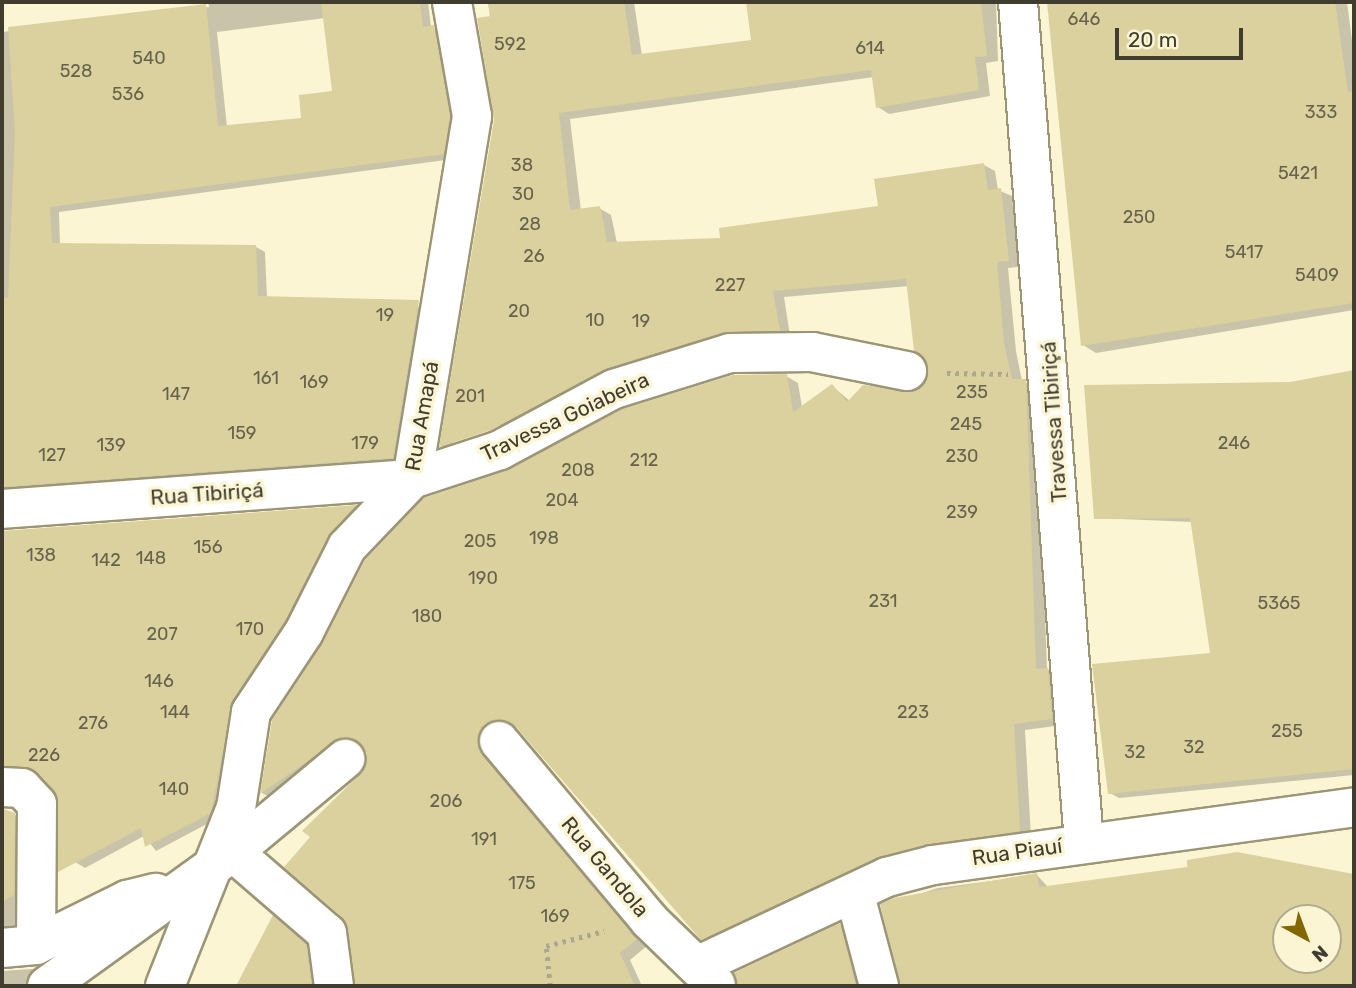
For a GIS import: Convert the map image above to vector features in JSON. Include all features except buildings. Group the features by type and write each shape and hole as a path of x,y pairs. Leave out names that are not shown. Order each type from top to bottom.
{"street":[{"name":"Rua Amapá","path":"166,986 225,858 251,712 304,632 347,547 412,479 472,116 452,2"},
{"name":"Travessa Tibiriçá","path":"1018,2 1051,376 1084,842"},
{"name":"Travessa Goiabeira","path":"412,479 500,450 614,389 702,359 782,349 907,372"},
{"name":"Rua Tibiriçá","path":"2,509 412,479"},
{"name":"Rua Gandola","path":"499,741 649,920 708,976"},
{"path":"47,986 225,858 345,759"},
{"path":"2,787 22,788 37,804 19,947"},
{"name":"Rua Piauí","path":"708,976 887,877 933,865 1084,842 1354,807"},
{"path":"225,858 327,933 334,986"},
{"path":"19,947 127,900 182,887"},
{"path":"855,895 879,986"}],"path":[{"path":"907,372 1051,376"},
{"path":"550,986 546,946 649,920"}]}
